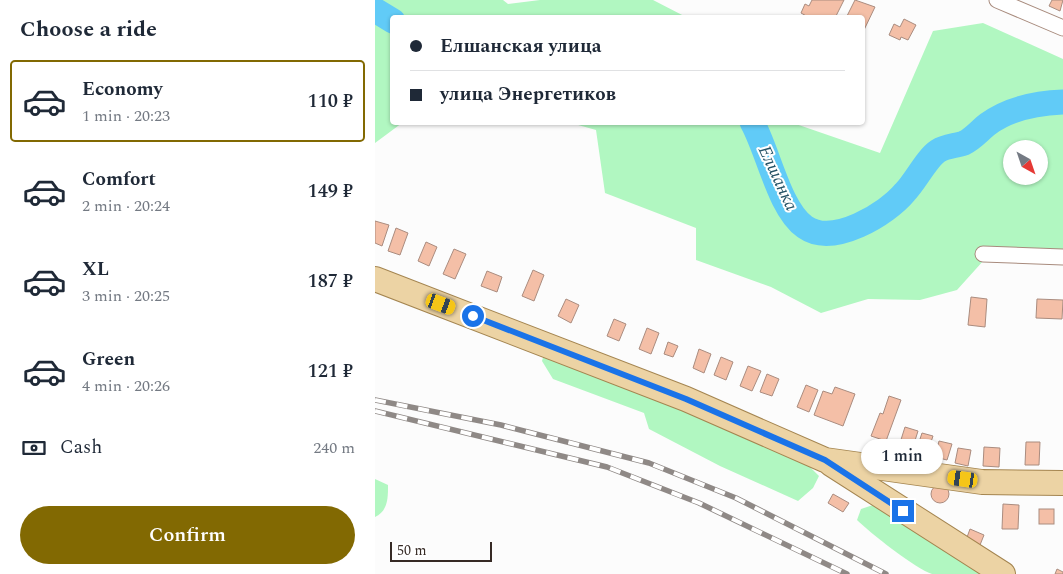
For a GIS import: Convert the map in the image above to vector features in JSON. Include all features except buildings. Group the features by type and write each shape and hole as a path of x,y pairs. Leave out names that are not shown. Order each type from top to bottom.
{"main road":[{"path":"375,279 686,399 825,460 1003,574"},
{"path":"825,460 982,482 1063,483"}],"street":[{"path":"997,0 1063,28"},
{"path":"983,254 1063,257"}],"green space":[{"path":"375,0 503,0 508,4 540,0 653,0 682,15 390,15 390,125 399,125 375,143"},
{"path":"983,23 1063,59 1063,257 993,250 957,290 920,300 868,299 821,313 771,287 696,260 696,228 605,193 596,130 578,125 799,125 880,153 933,31"},
{"path":"545,350 784,451 787,457 808,465 819,476 813,488 798,501 720,466 649,429 644,413 553,379 542,361"},
{"path":"375,479 388,485 385,508 375,517"},
{"path":"876,504 990,574 932,574 916,566 857,520 861,509"}],"waterway":[{"name":"Елшанка","path":"375,10 390,19"},
{"name":"Елшанка","path":"754,125 788,207 805,227 817,232 830,233 844,231 859,225 886,210 905,192 938,151 967,141 988,124 1014,110 1033,105 1063,102"}],"railway":[{"path":"375,400 501,425 649,463 736,498 886,574"},
{"path":"375,411 607,467 699,503 847,574"}],"route":[{"path":"473,316 686,399 825,460 903,511"}]}
